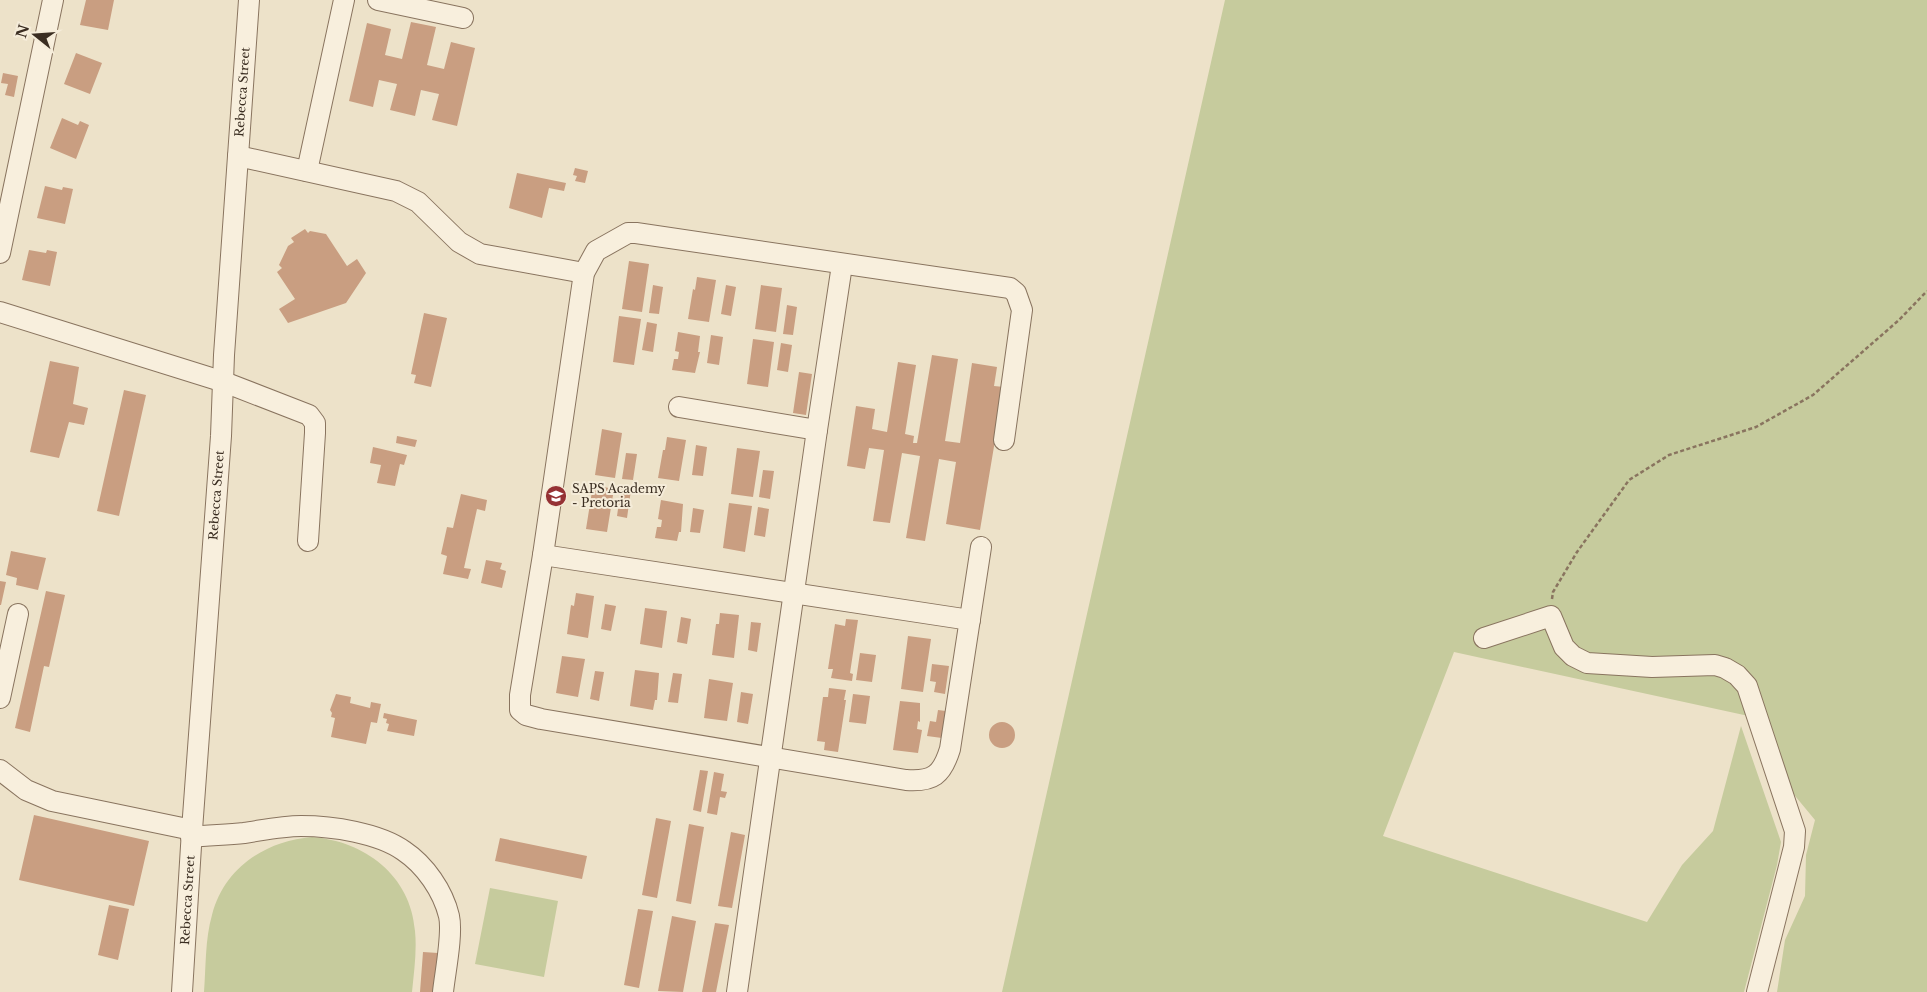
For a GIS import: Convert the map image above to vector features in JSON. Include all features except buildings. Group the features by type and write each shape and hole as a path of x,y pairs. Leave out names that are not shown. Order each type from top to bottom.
{"street":[{"path":"0,252 53,0"},
{"name":"Rebecca Street","path":"182,992 191,833 224,382 249,0"},
{"path":"307,171 344,0"},
{"path":"378,0 463,18"},
{"path":"238,156 382,187 405,194 418,202 459,242 480,254 584,273"},
{"path":"981,548 950,749 945,765 934,776 918,780 906,780 541,719 522,713 519,706 584,273 596,251 631,232 1010,288 1016,293 1022,310 1004,440"},
{"path":"738,992 793,594 842,264"},
{"path":"0,312 224,382 300,410 308,415 315,423 308,541"},
{"path":"679,407 817,430"},
{"path":"543,555 970,620"},
{"path":"0,698 18,614"},
{"path":"1484,638 1550,616 1564,647 1573,656 1587,663 1652,668 1715,666 1725,668 1737,675 1746,686 1795,832 1794,848 1757,992"},
{"path":"0,770 26,790 52,801 191,833 303,826 354,832 403,850 423,867 439,892 450,918 443,992"}],"path":[{"path":"1550,616 1553,592 1577,552 1629,480 1669,455 1756,427 1813,395 1899,320 1927,291"}],"green space":[{"path":"1225,0 1927,0 1927,992 1777,992 1785,940 1805,896 1806,855 1815,820 1791,791 1765,716 1744,715 1454,652 1383,836 1647,922 1682,865 1713,831 1741,726 1781,842 1777,865 1744,992 1002,992"},
{"path":"312,837 331,840 366,854 382,864 405,893 412,911 416,939 412,992 204,992 210,924 218,898 226,884 249,860 263,851 278,844"},
{"path":"490,888 558,901 544,977 475,964"}],"place":[{"name":"SAPS Academy - Pretoria","path":"556,496"}]}
